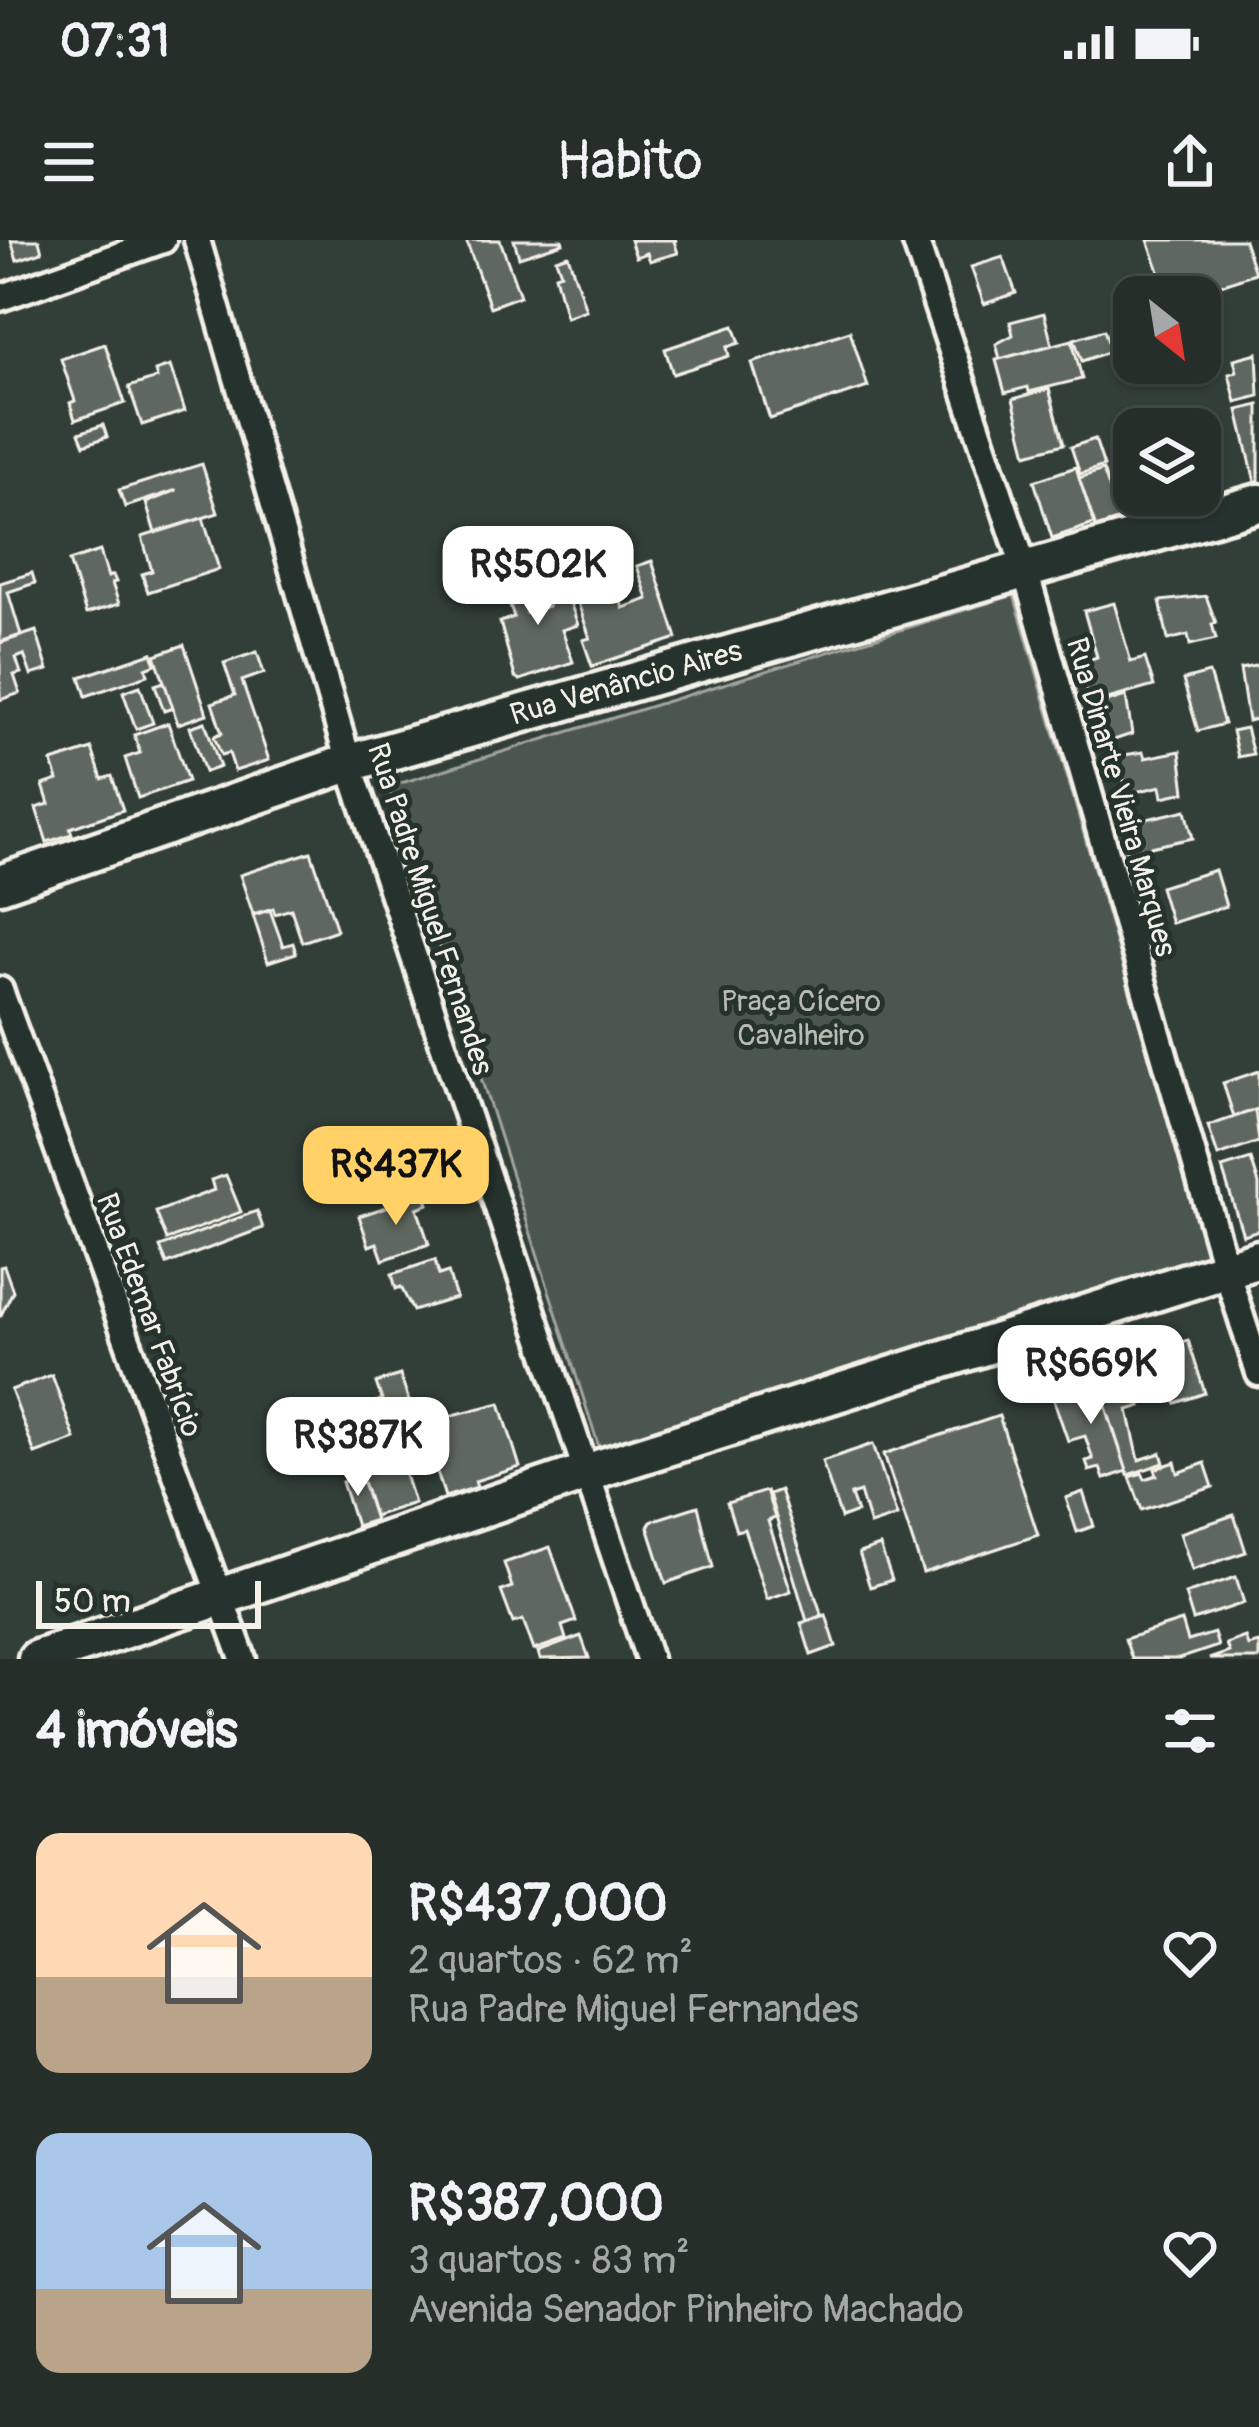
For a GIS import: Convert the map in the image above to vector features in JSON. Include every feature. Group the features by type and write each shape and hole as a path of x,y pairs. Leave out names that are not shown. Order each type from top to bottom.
{"street":[{"path":"0,298 163,240"},
{"name":"Rua Padre Miguel Fernandes","path":"197,240 349,764 649,1659"},
{"name":"Rua Dinarte Vieira Marques","path":"915,240 1024,567 1242,1264 1259,1373"},
{"name":"Rua Venâncio Aires","path":"0,884 349,764 1259,503"},
{"name":"Rua Edemar Fabrício","path":"0,990 243,1659"},
{"path":"37,1659 585,1473 1242,1264"}],"green space":[{"name":"Praça Cícero Cavalheiro","path":"1014,595 1207,1255 599,1447 388,787"}],"building":[{"path":"11,240 39,240 42,252 17,260"},
{"path":"466,240 500,240 520,296 490,307"},
{"path":"514,240 562,240 563,243 519,257"},
{"path":"630,240 677,240 678,253 650,261 647,253 636,257"},
{"path":"1148,240 1244,240 1255,273 1221,285 1221,276 1161,276"},
{"path":"568,255 586,310 566,317 555,275 561,273 556,259"},
{"path":"1003,257 1016,293 984,304 971,267"},
{"path":"1044,313 1052,345 1000,359 996,344 1013,335 1010,322"},
{"path":"734,326 740,343 727,347 729,356 673,374 665,349"},
{"path":"1104,330 1111,351 1082,361 1074,339"},
{"path":"850,331 868,387 770,419 752,363"},
{"path":"1072,340 1082,379 1005,393 996,360"},
{"path":"105,344 125,403 75,420 70,403 75,401 61,359"},
{"path":"1257,353 1259,396 1236,402 1229,374 1237,372 1234,359"},
{"path":"170,366 185,411 142,425 129,387 157,378 155,371"},
{"path":"1049,389 1064,444 1027,454 1013,399"},
{"path":"1259,405 1259,485 1256,486 1238,410"},
{"path":"103,425 107,437 84,445 79,433"},
{"path":"1095,439 1104,466 1080,474 1071,447"},
{"path":"202,464 218,513 155,533 146,503 177,490 125,507 119,490"},
{"path":"1076,467 1094,524 1052,538 1034,481"},
{"path":"1103,470 1113,516 1120,520 1096,528 1079,478"},
{"path":"203,518 219,569 148,592 142,574 152,571 142,537"},
{"path":"100,551 108,577 113,575 116,582 112,583 119,604 86,614 69,561"},
{"path":"652,561 677,638 592,666 583,640 590,638 578,603 598,597 592,581 605,577 610,592 617,590 623,608 648,599 637,566"},
{"path":"558,567 578,625 562,630 573,662 520,680 515,677 500,622 514,617 500,575 512,571 526,613 548,606 542,573"},
{"path":"32,573 35,583 8,592 21,635 0,642 0,583"},
{"path":"1206,596 1216,623 1212,624 1216,639 1190,645 1188,635 1168,640 1160,601"},
{"path":"1114,603 1131,662 1145,658 1154,686 1090,704 1078,663 1097,657 1084,611"},
{"path":"36,631 48,670 31,675 24,655 16,658 21,673 14,675 20,693 0,700 0,643"},
{"path":"184,645 207,714 178,724 155,655"},
{"path":"257,652 264,673 242,681 269,760 235,771 229,753 221,755 214,736 222,733 212,703 235,695 224,663"},
{"path":"152,653 156,664 146,668 148,675 86,696 80,677"},
{"path":"1259,665 1259,718 1248,721 1240,669"},
{"path":"1209,673 1224,724 1198,731 1183,680"},
{"path":"164,682 173,708 164,711 155,685"},
{"path":"140,686 153,723 136,729 123,692"},
{"path":"1126,696 1132,734 1099,745 1092,706"},
{"path":"205,722 220,767 205,772 190,727"},
{"path":"168,723 188,781 138,798 125,758 140,753 134,735"},
{"path":"1246,728 1253,754 1238,757 1232,731"},
{"path":"92,749 102,779 112,776 123,810 70,828 72,834 47,842 36,808 49,804 43,785 58,780 52,762"},
{"path":"1180,751 1185,792 1163,797 1161,786 1127,794 1118,756 1143,752 1145,758"},
{"path":"1131,809 1134,822 1186,810 1193,838 1127,852 1118,812"},
{"path":"311,852 337,930 302,942 291,909 253,914 240,875"},
{"path":"1215,870 1226,906 1171,923 1160,887"},
{"path":"270,910 283,946 293,943 296,953 268,962 253,915"},
{"path":"1259,1071 1259,1109 1234,1117 1223,1083"},
{"path":"1255,1110 1259,1142 1218,1156 1208,1126"},
{"path":"1251,1159 1259,1184 1259,1230 1243,1235 1222,1168"},
{"path":"226,1175 241,1212 167,1240 156,1212 214,1190 211,1180"},
{"path":"425,1194 428,1204 417,1208 429,1244 383,1260 377,1243 369,1246 359,1216"},
{"path":"257,1211 263,1228 167,1264 160,1247"},
{"path":"435,1260 439,1275 448,1272 456,1298 413,1311 401,1287 396,1289 392,1274"},
{"path":"4,1266 13,1291 0,1317 0,1267"},
{"path":"1188,1340 1205,1393 1176,1403 1158,1349"},
{"path":"1126,1360 1141,1406 1128,1410 1139,1460 1161,1453 1164,1463 1128,1475 1094,1370"},
{"path":"52,1375 75,1439 35,1454 11,1390"},
{"path":"400,1375 411,1407 386,1415 414,1503 374,1516 341,1412 382,1400 376,1383"},
{"path":"1097,1380 1127,1471 1104,1479 1100,1468 1089,1471 1086,1461 1093,1459 1085,1436 1068,1441 1052,1395"},
{"path":"500,1403 520,1467 475,1481 477,1487 445,1497 421,1423"},
{"path":"999,1416 1038,1535 923,1573 884,1454"},
{"path":"873,1444 897,1516 870,1525 860,1492 851,1495 857,1512 841,1518 822,1461"},
{"path":"1175,1462 1178,1473 1205,1463 1213,1487 1142,1510 1130,1477 1157,1475 1155,1469"},
{"path":"359,1470 375,1520 356,1526 342,1482"},
{"path":"780,1490 822,1616 807,1621 769,1494"},
{"path":"766,1491 775,1518 768,1521 791,1591 767,1599 744,1529 736,1531 727,1503"},
{"path":"1083,1492 1094,1526 1077,1532 1066,1498"},
{"path":"698,1506 713,1567 666,1583 648,1527 651,1521"},
{"path":"1234,1515 1246,1552 1192,1570 1180,1533"},
{"path":"880,1546 892,1580 870,1587 859,1553"},
{"path":"550,1547 576,1621 562,1626 566,1639 534,1650 523,1620 513,1623 501,1591 512,1587 504,1563"},
{"path":"1236,1577 1244,1603 1193,1620 1185,1594"},
{"path":"826,1615 836,1646 811,1655 801,1623"},
{"path":"1182,1621 1188,1641 1214,1633 1218,1646 1179,1659 1132,1659 1125,1639"},
{"path":"581,1636 589,1658 540,1659 538,1652"},
{"path":"1245,1637 1248,1646 1259,1643 1259,1659 1209,1659 1229,1652 1226,1644"}]}
